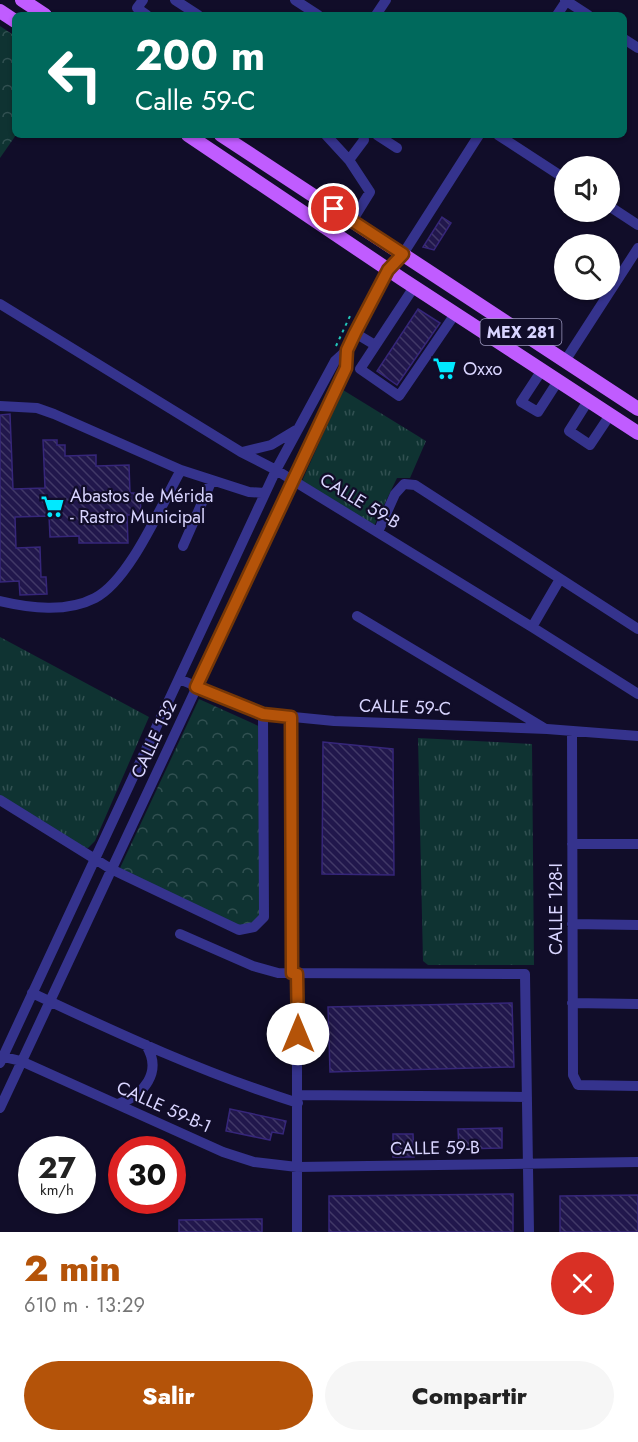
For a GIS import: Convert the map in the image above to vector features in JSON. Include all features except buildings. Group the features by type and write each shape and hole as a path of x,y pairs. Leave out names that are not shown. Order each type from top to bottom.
{"main road":[{"path":"22,0 40,12"},
{"name":"MEX 281","path":"193,138 388,270 638,433"},
{"name":"MEX 281","path":"226,138 638,409"},
{"path":"342,237 352,221"},
{"path":"471,324 482,306"}],"street":[{"path":"142,12 138,9 143,0"},
{"path":"175,0 193,12"},
{"path":"295,0 313,12"},
{"path":"566,0 584,12"},
{"path":"329,138 349,160 370,192 352,221"},
{"path":"349,160 364,138"},
{"path":"382,138 397,148"},
{"name":"CALLE 132","path":"0,1108 346,368 347,350 355,333 388,270 403,254 477,138"},
{"path":"503,138 554,171"},
{"path":"620,213 638,225"},
{"path":"565,361 638,248"},
{"path":"414,287 360,369 399,396 455,314"},
{"name":"CALLE 59-B","path":"0,304 241,452 276,470 378,532 638,694"},
{"path":"355,333 375,345"},
{"name":"CALLE 132","path":"1,1058 276,470 335,361 347,350"},
{"path":"542,370 521,402 538,412 558,381"},
{"path":"588,401 568,431 590,445 610,415"},
{"path":"0,406 37,408 181,470 249,492 265,493"},
{"path":"241,452 271,445 299,428"},
{"path":"0,601 55,608 94,599 107,590 134,556 181,470"},
{"path":"183,546 212,480"},
{"path":"378,532 395,494 404,484 415,485 638,629"},
{"path":"532,627 560,579"},
{"path":"357,616 547,729"},
{"name":"CALLE 59-C","path":"178,679 263,714 334,721 547,729 638,736"},
{"path":"0,800 111,869 239,930 254,927 264,917 263,714"},
{"path":"291,717 298,1099 297,1232"},
{"name":"CALLE 128-I","path":"572,731 573,1075 578,1085 638,1086"},
{"path":"572,844 638,844"},
{"path":"572,924 638,925"},
{"path":"180,934 253,966 278,973 525,974 529,1232"},
{"path":"32,993 146,1045 251,1088 298,1099 527,1097"},
{"path":"573,1004 638,1004"},
{"path":"118,1104 136,1095 149,1080 152,1054 146,1045"},
{"name":"CALLE 59-B-1","path":"1,1058 21,1061 239,1158 297,1167"},
{"name":"CALLE 59-B","path":"297,1167 638,1162"}],"green space":[{"path":"0,26 12,34 12,138 14,138 0,158"},
{"path":"343,390 426,441 410,478 397,478 374,526 302,481"},
{"path":"0,637 149,717 95,841 88,848 81,847 0,799"},
{"path":"199,699 263,728 264,917 239,930 120,868"},
{"path":"418,738 532,744 534,965 428,965 423,961"}],"place":[{"name":"Oxxo","path":"445,369"},
{"name":"Abastos de Mérida - Rastro Municipal","path":"52,506"}],"route":[{"path":"298,1034 297,974 292,973 291,717 263,714 196,687 346,368 347,350 355,333 388,270 403,254 334,209"}]}
